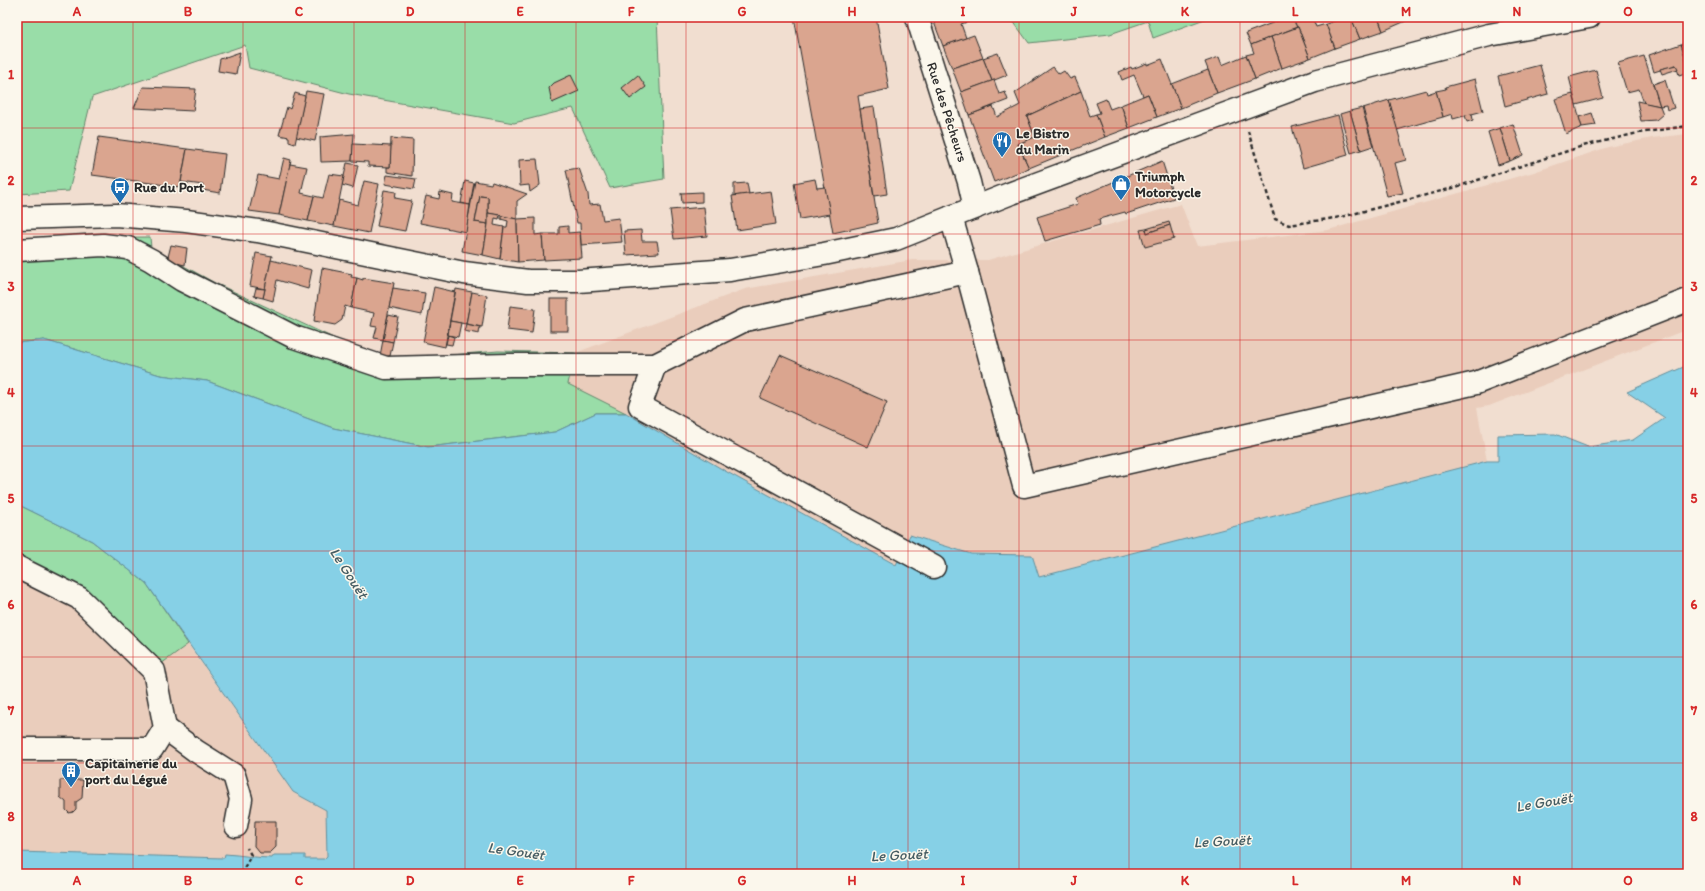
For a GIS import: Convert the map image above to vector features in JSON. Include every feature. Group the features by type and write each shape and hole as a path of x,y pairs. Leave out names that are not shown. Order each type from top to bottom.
{"street":[{"name":"Rue des Pêcheurs","path":"917,17 969,182 975,208"},
{"path":"17,218 116,215 186,221 258,231 464,273 528,281 578,281 730,270 769,264 896,239 1315,81 1489,35 1589,17"},
{"path":"951,217 968,272 1024,486 1476,383 1688,300"},
{"path":"17,250 103,245 128,248 151,260 182,280 294,337 386,368 509,365 655,365 745,320 968,272"},
{"path":"655,365 640,406 934,567"},
{"path":"17,567 79,598 154,671 165,728 196,751 234,775 241,799 236,826"},
{"path":"17,749 152,749 165,728"}],"path":[{"path":"1240,108 1275,219 1289,225 1341,217 1454,188 1583,146 1638,133 1688,126"}],"shaded area":[{"path":"1688,134 1688,329 1489,406 1477,408 1487,461 1039,577 1032,555 971,554 910,535 896,565 727,472 626,413 568,384 575,353 745,289 912,260 988,260 1181,204 1197,246 1328,230 1534,172 1608,147 1652,138"},
{"path":"17,559 161,664 188,644 293,792 326,810 327,857 324,859 305,859 305,855 275,855 272,858 257,858 251,855 224,858 17,852"}],"green space":[{"path":"17,17 657,17 664,179 610,188 573,108 514,123 349,94 249,68 245,45 92,97 69,191 17,194"},
{"path":"1010,17 1210,17 1153,38 1148,21 1110,34 1029,43"},
{"path":"150,237 151,248 215,283 383,361 498,351 575,353 568,384 626,413 596,413 555,432 428,447 333,428 207,381 160,375 44,340 17,343 17,241 45,238"},
{"path":"17,504 92,541 146,583 188,644 161,664 17,559"}],"water":[{"name":"Le Gouët","path":"44,340 160,375 207,381 333,428 428,447 555,432 596,413 626,413 727,472 896,565 910,535 971,554 1032,555 1039,577 1487,461 1498,461 1498,435 1555,434 1588,447 1633,440 1665,418 1627,392 1688,365 1688,874 17,874 17,852 224,858 225,854 260,858 272,858 274,855 305,855 305,859 324,859 327,856 326,810 293,792 146,583 92,541 17,504 17,343"}],"building":[{"path":"794,17 876,17 889,89 858,96 878,223 833,233"},
{"path":"932,17 976,17 976,19 961,24 966,38 943,46"},
{"path":"1288,17 1292,17 1297,27 1251,45 1246,33"},
{"path":"1292,17 1312,17 1316,27 1326,24 1335,48 1310,58 1298,27"},
{"path":"1340,17 1351,17 1360,39 1335,48 1326,24 1340,19"},
{"path":"1351,17 1378,17 1383,31 1360,39"},
{"path":"1378,17 1407,17 1408,20 1383,31"},
{"path":"1407,17 1417,17 1408,20"},
{"path":"1298,27 1310,58 1282,68 1271,37"},
{"path":"974,35 983,58 952,68 943,46"},
{"path":"1271,37 1282,68 1255,79 1246,55 1254,53 1251,45"},
{"path":"1688,42 1688,66 1681,44"},
{"path":"1681,44 1688,66 1688,72 1679,75 1676,65 1654,72 1649,55"},
{"path":"240,52 236,74 218,71 220,59"},
{"path":"998,53 1007,75 992,81 983,58"},
{"path":"1246,55 1255,79 1217,93 1205,62 1219,57 1222,65"},
{"path":"1644,56 1660,106 1644,103 1639,89 1627,92 1618,63"},
{"path":"983,58 992,81 961,92 952,68"},
{"path":"1162,59 1181,108 1157,117 1148,94 1143,96 1134,75 1122,80 1119,72 1147,63 1147,65"},
{"path":"1540,65 1548,94 1505,106 1498,76"},
{"path":"1676,65 1678,69 1662,74 1660,69"},
{"path":"1053,67 1059,74 1064,71 1070,79 1075,77 1081,91 1027,116 1035,137 1018,144 1029,168 994,182 969,115 993,106 997,117 1020,105 1015,93"},
{"path":"1208,70 1217,93 1181,108 1172,84"},
{"path":"1596,70 1603,98 1576,105 1569,77"},
{"path":"571,75 579,91 552,103 549,88 554,83"},
{"path":"638,75 646,87 630,99 622,88"},
{"path":"1475,79 1483,111 1453,119 1452,114 1443,117 1436,91"},
{"path":"994,80 999,94 1005,92 1008,100 969,115 961,92"},
{"path":"1665,80 1674,108 1667,110 1666,105 1660,106 1653,84"},
{"path":"143,87 196,89 193,111 134,108"},
{"path":"1426,90 1427,94 1436,91 1443,117 1397,130 1389,100"},
{"path":"306,91 324,94 315,141 296,137"},
{"path":"1081,91 1090,116 1096,114 1105,137 1029,168 1018,144 1035,137 1027,116"},
{"path":"295,93 305,96 295,144 289,142 289,137 279,135 287,107 290,109"},
{"path":"1148,94 1157,117 1129,128 1121,105"},
{"path":"1573,94 1582,127 1566,134 1555,99"},
{"path":"1106,99 1110,109 1121,105 1129,128 1105,137 1096,114 1100,113 1096,103"},
{"path":"1389,100 1406,160 1395,163 1403,193 1387,196 1363,108"},
{"path":"1637,101 1660,106 1663,114 1656,120 1641,121"},
{"path":"874,107 887,194 874,196 860,109"},
{"path":"1362,108 1373,146 1361,150 1350,111"},
{"path":"1350,111 1361,150 1351,153 1340,114"},
{"path":"1592,113 1596,125 1582,127 1579,117"},
{"path":"1472,114 1473,120 1467,122 1465,115"},
{"path":"1338,115 1348,155 1303,168 1292,127"},
{"path":"1513,124 1523,155 1510,161 1500,128"},
{"path":"1500,128 1510,161 1498,165 1488,132"},
{"path":"354,134 352,161 321,162 320,137"},
{"path":"99,137 187,149 180,187 92,175"},
{"path":"391,138 413,140 412,176 387,172 387,167 390,167"},
{"path":"353,144 391,146 390,167 368,166 368,162 352,161"},
{"path":"187,149 225,154 220,193 202,190 203,185 181,182"},
{"path":"284,158 291,160 279,215 249,211 258,175 279,179"},
{"path":"537,159 540,185 530,192 529,185 520,186 519,160"},
{"name":"Triumph Motorcycle","path":"1162,161 1174,198 1126,214 1125,212 1099,219 1100,225 1045,241 1037,217 1078,204 1076,198"},
{"path":"347,163 358,165 353,188 342,185"},
{"path":"290,164 307,167 301,193 314,196 308,221 279,215"},
{"path":"579,168 588,194 589,205 600,204 603,220 619,218 622,242 581,245 580,223 577,223 566,170"},
{"path":"329,174 344,176 334,226 308,221 314,196 323,198"},
{"path":"387,175 416,179 414,189 385,184"},
{"path":"815,179 817,188 825,187 830,214 800,219 794,183"},
{"path":"364,181 379,184 369,233 334,226 339,200 358,205"},
{"path":"465,181 474,183 470,205 461,203"},
{"path":"475,181 491,184 492,182 527,194 517,201 517,219 488,213 488,197 480,196 475,222 488,224 483,255 462,251"},
{"path":"747,183 749,194 734,196 734,184"},
{"path":"384,190 396,192 395,198 412,201 405,231 377,226"},
{"path":"771,191 776,224 737,230 732,196"},
{"path":"440,192 453,195 452,202 470,205 466,232 420,223 426,196 439,199"},
{"path":"702,192 702,202 682,203 681,193"},
{"path":"480,196 488,197 488,224 475,222"},
{"path":"704,207 707,236 674,239 670,210"},
{"path":"488,213 500,215 499,219 495,218 494,225 504,227 500,259 483,255 488,224"},
{"path":"501,216 517,219 518,262 500,259 504,227 507,227 508,221 501,219"},
{"path":"535,218 535,235 542,234 544,260 518,262 517,219"},
{"path":"1169,222 1170,225 1147,233 1146,229"},
{"path":"1170,225 1174,239 1145,247 1140,230 1146,229 1147,233"},
{"path":"568,226 568,233 580,232 582,258 544,260 542,234 559,234 559,227"},
{"path":"641,230 642,241 657,241 659,253 626,255 624,231"},
{"path":"171,245 187,248 185,265 167,261"},
{"path":"256,253 272,256 265,289 250,286"},
{"path":"271,260 312,270 308,289 277,280 273,301 263,298"},
{"path":"322,268 352,274 351,277 357,278 351,308 345,306 342,320 335,325 314,321"},
{"path":"357,278 394,283 383,340 374,338 377,327 371,326 374,313 351,308"},
{"path":"434,287 455,292 445,347 423,342"},
{"path":"256,288 265,289 263,298 254,296"},
{"path":"393,288 425,293 422,315 389,308"},
{"path":"456,289 472,292 466,324 450,321"},
{"path":"472,292 487,295 482,327 466,324"},
{"path":"550,299 568,299 568,331 550,331"},
{"path":"510,306 535,309 532,333 507,330"},
{"path":"388,315 398,317 393,342 383,340"},
{"path":"450,321 461,323 458,337 448,335"},
{"path":"466,324 480,327 479,334 464,331"},
{"path":"448,335 454,337 452,345 446,344"},
{"path":"383,340 393,342 390,356 380,356"},
{"path":"780,355 887,402 868,447 760,398"},
{"name":"Capitainerie du port du Légué","path":"60,780 83,780 82,798 76,802 76,809 73,812 69,813 66,810 66,802 60,797"},
{"path":"255,821 276,821 276,847 270,853 260,853 254,846"}],"place":[{"name":"Le Bistro du Marin","path":"1002,158"},
{"name":"Triumph Motorcycle","path":"1121,201"},
{"name":"Rue du Port","path":"120,204"},
{"name":"Capitainerie du port du Légué","path":"71,788"}]}
